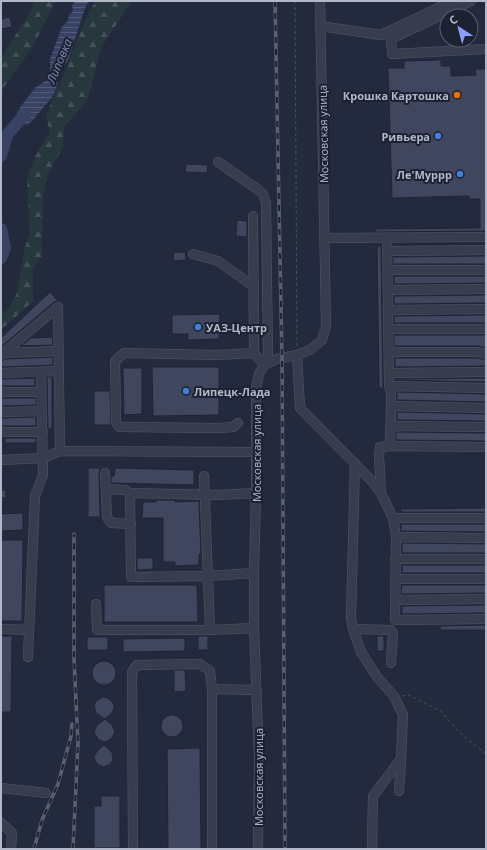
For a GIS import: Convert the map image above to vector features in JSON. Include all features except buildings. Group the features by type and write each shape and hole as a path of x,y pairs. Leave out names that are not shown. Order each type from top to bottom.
{"street":[{"name":"Московская улица","path":"314,1 320,26"},
{"name":"Московская улица","path":"258,849 260,759 254,628 256,388 259,374 264,365 277,359 297,355 310,350 322,340 326,326 320,1"},
{"path":"320,26 382,35 453,1"},
{"path":"470,1 391,39 392,54 486,49"},
{"path":"218,162 256,188 263,194 266,203 268,356 264,365 254,353 253,216"},
{"path":"325,238 486,237"},
{"path":"387,238 388,352 389,386 391,392 390,446"},
{"path":"388,251 486,250"},
{"path":"193,254 218,261 253,286"},
{"path":"388,270 486,270"},
{"path":"388,290 486,289"},
{"path":"2,354 58,307 60,451"},
{"path":"388,310 486,309"},
{"path":"388,329 486,329"},
{"path":"2,354 59,351"},
{"path":"388,352 478,352 486,354"},
{"path":"238,423 233,427 119,427 116,422 115,361 124,353 217,355 254,353"},
{"path":"297,355 300,408 370,479 381,493 393,518 396,537 395,620 486,619"},
{"path":"1,373 59,371"},
{"path":"28,657 35,496 43,475 44,458 41,372"},
{"path":"389,373 486,372"},
{"path":"389,386 486,388"},
{"path":"1,392 41,392"},
{"path":"391,406 486,408"},
{"path":"1,412 42,411"},
{"path":"390,426 486,427"},
{"path":"1,432 42,432"},
{"path":"381,493 380,447 486,447"},
{"path":"1,460 44,458 60,451 256,452"},
{"path":"355,463 351,618 361,652 377,677 394,696 403,715 399,791"},
{"path":"105,473 107,517 111,523 131,524"},
{"path":"204,476 210,630"},
{"path":"106,489 125,490 130,493 256,494"},
{"path":"130,493 131,577 208,576 254,573"},
{"path":"393,518 486,518"},
{"path":"396,537 486,538"},
{"path":"395,559 486,559"},
{"path":"395,579 486,579"},
{"path":"395,600 486,599"},
{"path":"96,604 97,630 210,630 254,628"},
{"path":"1,629 30,630"},
{"path":"353,629 391,630 393,634 391,663"},
{"path":"133,849 132,672 137,665 200,664 210,671 212,689 212,849"},
{"path":"212,689 257,690"},
{"path":"372,849 373,796 401,759"},
{"path":"1,788 46,794"},
{"path":"1,823 12,833 11,849"}],"path":[{"path":"295,1 297,355"},
{"path":"394,696 408,695 441,711 459,732 486,754"}],"green space":[{"path":"34,1 56,1 32,48 1,91 1,58 29,14"},
{"path":"96,1 132,1 102,46 87,101 64,127 63,147 48,173 43,198 42,256 33,269 33,301 1,330 1,315 8,309 17,293 24,250 30,233 27,178 35,157 50,132 46,117 53,98 66,71 89,12"}],"water":[{"path":"76,1 89,1 81,20 68,61 60,69 56,89 52,97 33,120 28,124 14,126 13,121 21,106 36,87 47,80 50,73 50,59 62,27 68,21 69,15 73,11 72,5"}],"waterway":[{"name":"Липовка","path":"1,156 7,135 25,114"},
{"name":"Липовка","path":"1,229 5,248 1,258"}],"railway":[{"path":"275,1 282,358 285,849"},
{"path":"73,849 78,743 74,659 74,534"},
{"path":"34,849 42,820 58,784 71,736 72,724"}],"place":[{"name":"Крошка Картошка","path":"457,95"},
{"name":"Ривьера","path":"438,136"},
{"name":"Ле'Муррр","path":"460,174"},
{"name":"УАЗ-Центр","path":"198,327"},
{"name":"Липецк-Лада","path":"186,391"}]}
